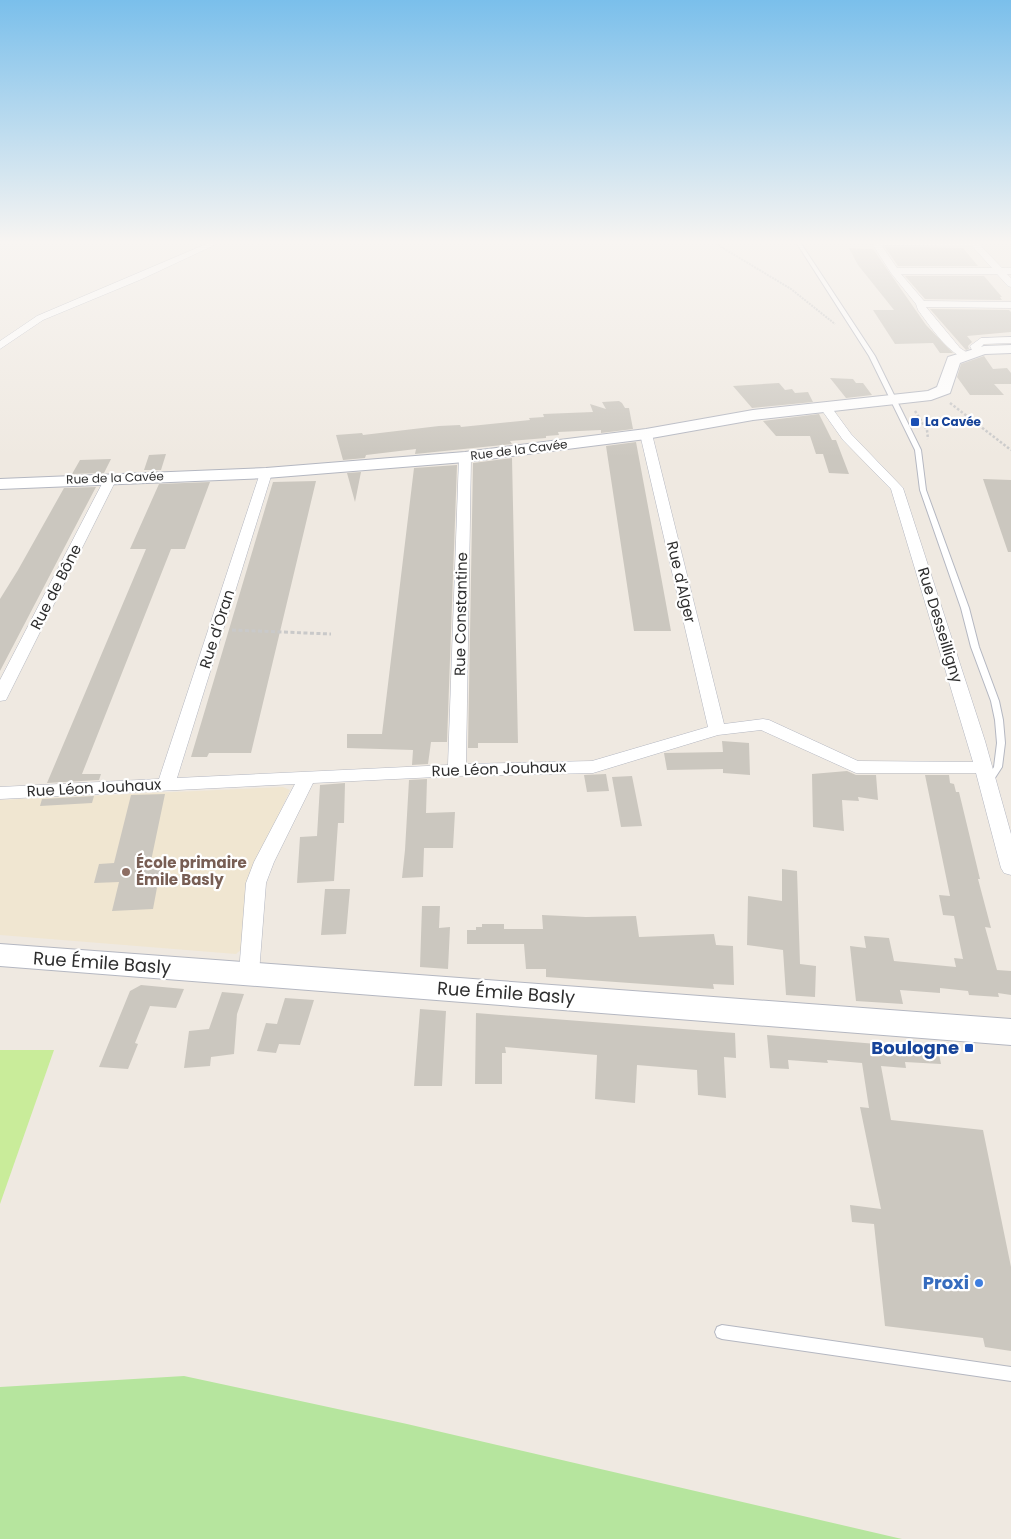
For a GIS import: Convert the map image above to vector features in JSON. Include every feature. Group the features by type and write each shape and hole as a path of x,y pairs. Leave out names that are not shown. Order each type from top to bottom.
{"street":[{"path":"0,346 40,318 50,314"},
{"path":"926,314 956,350 972,354"},
{"path":"972,354 974,346 982,341 1011,340"},
{"path":"931,395 944,390 953,360 972,354 1011,349"},
{"name":"Rue de la Cavée","path":"0,484 266,473 465,458 646,434 754,415 931,395"},
{"name":"Rue Desseilligny","path":"825,406 847,437 897,488 976,741 1011,868"},
{"name":"Rue d'Alger","path":"646,434 717,730"},
{"name":"Rue Constantine","path":"457,770 465,458"},
{"name":"Rue d'Oran","path":"166,784 266,473"},
{"name":"Rue de Bône","path":"0,696 111,478"},
{"name":"Rue Léon Jouhaux","path":"0,793 457,770 593,767 717,730 763,724 856,767 928,766 985,775"},
{"path":"249,973 256,883 264,862 307,777"},
{"name":"Rue Émile Basly","path":"0,955 1011,1032"}],"lane":[{"path":"845,314 872,356 918,450 923,490 965,608 975,647 995,701 1002,743 998,767 985,775"},
{"path":"722,1332 1011,1374"}],"path":[{"path":"822,314 840,328"},
{"path":"931,395 952,404 1011,450"},
{"path":"216,629 331,634"}],"shaded area":[{"name":"École primaire Émile Basly","path":"283,787 290,790 251,876 243,948 236,954 0,935 0,800"}],"green space":[{"path":"0,1050 54,1050 0,1204"},
{"path":"184,1376 407,1424 902,1539 0,1539 0,1387"}],"building":[{"path":"875,314 918,314 926,325 953,353 940,353 933,343 895,344"},
{"path":"934,314 1011,314 1011,332 967,336 972,342 968,346 969,349 966,350"},
{"path":"984,356 993,369 1007,368 1011,373 1011,384 994,384 1004,395 970,395 957,377 961,364"},
{"path":"830,378 853,379 856,383 863,383 872,395 846,398"},
{"path":"779,383 785,390 792,389 795,393 808,392 813,402 752,408 733,386"},
{"path":"619,401 625,408 629,408 633,429 601,433 601,430 558,432 559,435 546,436 546,438 510,441 512,444 415,454 416,449 366,455 365,458 343,460 336,435 362,433 363,435 439,426 460,425 461,427 530,420 529,418 544,417 543,414 593,412 590,404 606,409 602,402"},
{"path":"819,414 832,440 836,440 849,474 829,473 823,454 816,454 810,436 776,436 763,421"},
{"path":"636,442 671,631 634,631 606,446"},
{"path":"166,454 161,470 144,470 149,455"},
{"path":"512,458 518,743 478,743 478,748 468,748 473,463"},
{"path":"111,459 104,473 72,474 80,460"},
{"path":"457,465 447,742 431,742 428,764 412,765 413,750 347,748 347,734 382,734 414,468"},
{"path":"361,472 355,502 347,473"},
{"path":"983,479 1011,480 1011,552 1008,552"},
{"path":"316,481 251,753 209,753 207,757 191,757 273,482"},
{"path":"210,482 185,549 171,549 82,774 101,774 99,780 47,783 146,549 130,549 159,484"},
{"path":"96,487 0,671 0,599 64,488"},
{"path":"722,741 749,743 750,775 723,773 723,769 667,770 664,753 723,752"},
{"path":"847,771 856,775 876,775 878,800 858,797 859,801 842,800 844,831 813,827 812,774"},
{"path":"606,774 609,791 587,792 584,775"},
{"path":"925,775 949,775 950,783 954,784 956,792 959,792 991,928 985,927 997,970 1011,971 1011,995 998,993 999,997 969,995 968,991 940,988 940,993 900,990 903,1004 856,1001 850,946 866,948 864,936 889,938 894,961 956,967 954,958 963,959 954,916 943,915 939,895 950,896"},
{"path":"632,776 642,826 621,827 612,777"},
{"path":"427,779 426,813 455,812 453,848 424,848 423,877 402,878 409,780"},
{"path":"345,783 344,823 338,823 334,881 297,883 300,837 317,836 320,785"},
{"path":"165,794 151,861 162,861 153,909 112,911 119,882 94,883 99,864 114,863 131,795"},
{"path":"94,796 92,803 40,806 42,799"},
{"path":"782,869 797,871 800,964 816,966 815,997 786,995 783,950 747,945 748,896 782,901"},
{"path":"325,889 350,889 346,934 321,935"},
{"path":"422,906 440,906 439,928 450,927 448,969 420,967"},
{"path":"542,915 586,917 636,916 639,937 714,934 716,945 733,946 734,985 713,984 714,989 546,977 546,969 526,969 524,944 467,944 467,930 476,930 476,927 482,927 482,924 504,924 504,929 543,929"},
{"path":"141,985 184,989 176,1008 150,1006 135,1043 138,1044 128,1069 99,1067 130,991"},
{"path":"222,992 244,994 237,1014 234,1054 211,1057 210,1066 184,1068 189,1031 209,1029"},
{"path":"285,998 314,1000 300,1045 279,1044 276,1053 257,1051 266,1023 277,1024"},
{"path":"420,1009 446,1011 442,1086 414,1086"},
{"path":"476,1013 735,1033 736,1058 724,1057 726,1098 698,1095 697,1070 637,1065 635,1103 595,1099 597,1055 505,1047 506,1053 502,1053 502,1084 475,1084"},
{"path":"767,1035 938,1049 941,1064 905,1062 906,1068 881,1066 891,1120 983,1130 1011,1267 1011,1351 985,1347 983,1338 885,1326 874,1224 852,1222 850,1205 881,1209 860,1107 869,1108 862,1063 827,1060 828,1063 788,1060 789,1069 770,1068"}],"place":[{"name":"La Cavée","path":"915,422"},
{"name":"École primaire Émile Basly","path":"126,872"},
{"name":"Boulogne","path":"969,1048"},
{"name":"Proxi","path":"979,1283"}]}
